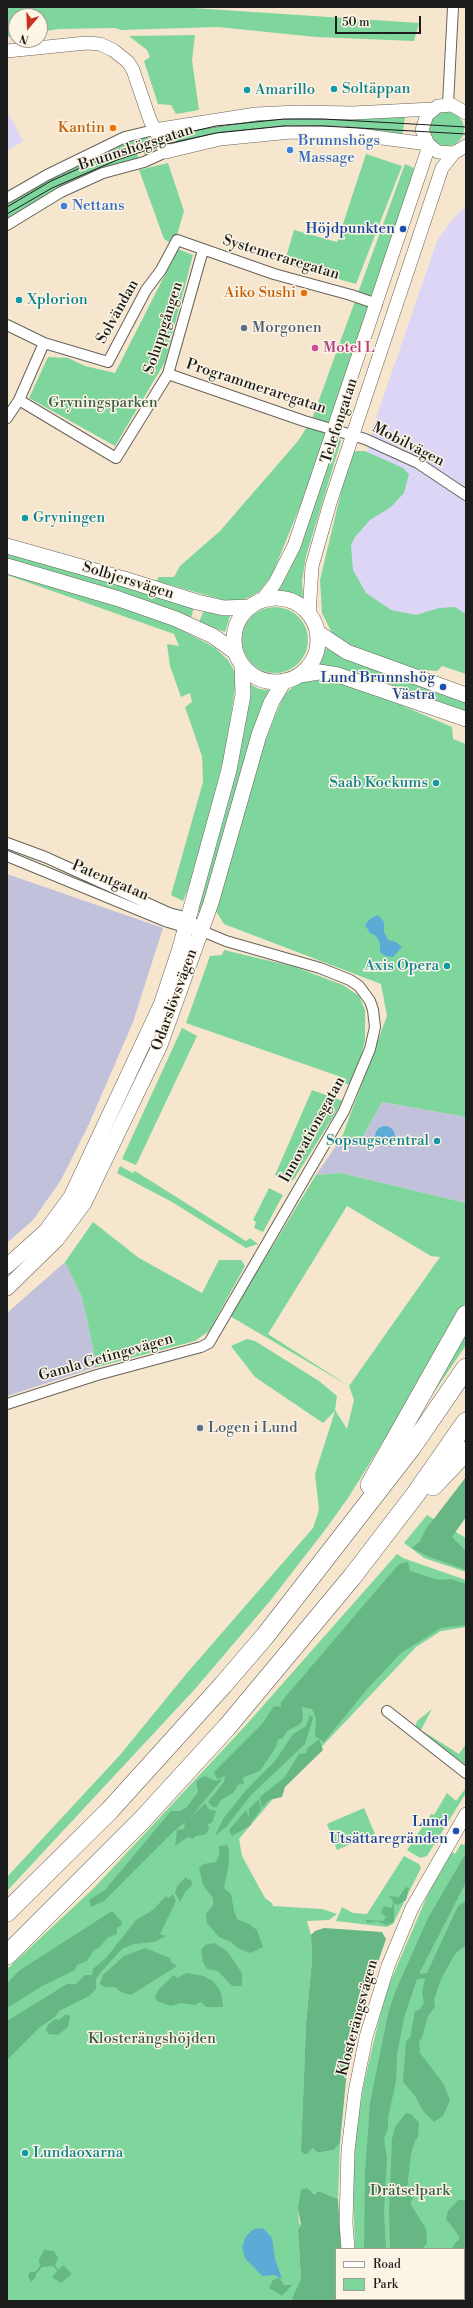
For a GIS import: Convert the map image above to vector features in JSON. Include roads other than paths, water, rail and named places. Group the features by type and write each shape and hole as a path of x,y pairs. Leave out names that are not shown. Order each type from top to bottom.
{"highway":[{"path":"327,1558 466,1315"},
{"path":"7,1912 110,1810 247,1658 327,1558 411,1448 466,1368"},
{"path":"7,1955 142,1820 227,1727 289,1654 375,1546 466,1422"},
{"path":"375,1546 466,1451"}],"main road":[{"name":"Solbjersvägen","path":"7,546 124,579 197,602 224,608 256,604"},
{"name":"Solbjersvägen","path":"7,566 176,619 213,636 235,652"},
{"path":"300,675 313,660 318,642 317,632 309,615 302,607 288,600 272,598 256,604 237,624 234,638 235,652 242,666 249,673 261,679 275,682 284,681 300,675 319,672 338,675 466,718"},
{"path":"317,632 347,652 466,695"},
{"name":"Odarslövsvägen","path":"7,1266 46,1231 58,1216 76,1188 161,1005 187,923 229,770 243,695 242,666"},
{"name":"Odarslövsvägen","path":"7,1288 57,1239 84,1203 160,1045 202,931 249,765 265,718 284,681"}],"street":[{"path":"453,7 448,104 465,111"},
{"path":"7,51 86,43 100,44 113,50 128,62 133,70 154,130 166,152"},
{"name":"Brunnshögsgatan","path":"7,198 48,175 125,137 154,130 256,114 297,112 353,113 433,109 448,104"},
{"path":"428,145 423,135 423,124 427,115 433,109"},
{"name":"Brunnshögsgatan","path":"7,225 61,192 103,173 124,169 166,152 220,139 291,132 357,134 428,145 442,154 462,149"},
{"name":"Telefongatan","path":"256,604 275,583 294,546 377,304 428,145"},
{"name":"Telefongatan","path":"309,615 312,566 352,434 442,168 462,149"},
{"name":"Systemeraregatan","path":"177,240 203,250 377,304"},
{"name":"Solvändan","path":"44,343 108,362 146,290 161,270 177,240"},
{"name":"Soluppgången","path":"19,400 116,458 168,374 203,250"},
{"path":"7,325 44,343 19,400 7,418"},
{"name":"Programmeraregatan","path":"168,374 304,421 334,428"},
{"name":"Mobilvägen","path":"334,428 352,434 418,463 466,495"},
{"name":"Patentgatan","path":"7,843 45,857 169,913 187,923"},
{"name":"Patentgatan","path":"7,856 187,923"},
{"name":"Innovationsgatan","path":"187,923 226,941 320,968 350,980 366,993 375,1019 370,1050 352,1095 315,1163 297,1189 223,1316 212,1340"},
{"name":"Gamla Getingevägen","path":"7,1404 97,1375 201,1347 212,1340"},
{"path":"387,1711 466,1773"},
{"name":"Klosterängsvägen","path":"348,2248 346,2223 348,2151 355,2092 366,2036 388,1966 412,1908 466,1814"}],"water":[{"path":"378,915 384,922 384,932 388,940 396,942 402,947 393,957 385,956 380,952 380,943 376,936 370,933 365,925 370,919"},
{"path":"385,1126 392,1129 395,1136 392,1143 385,1146 378,1143 375,1136 378,1129"},
{"path":"263,2228 272,2238 275,2259 282,2279 274,2275 262,2276 245,2258 242,2247 246,2236 254,2229"}],"tram line":[{"path":"7,207 51,181 116,152 159,139 216,126 284,119 323,119 466,127"},
{"path":"7,214 52,188 117,160 162,145 216,133 284,126 323,126 466,134"}],"place":[{"name":"Soltäppan","path":"334,89"},
{"name":"Amarillo","path":"247,90"},
{"name":"Kantin","path":"113,128"},
{"name":"Brunnshögs Massage","path":"290,150"},
{"name":"Nettans","path":"64,206"},
{"name":"Höjdpunkten","path":"403,229"},
{"name":"Aiko Sushi","path":"304,293"},
{"name":"Xplorion","path":"19,300"},
{"name":"Morgonen","path":"244,328"},
{"name":"Motel L","path":"315,348"},
{"name":"Gryningen","path":"25,518"},
{"name":"Lund Brunnshög Västra","path":"443,687"},
{"name":"Saab Kockums","path":"436,783"},
{"name":"Axis Opera","path":"447,966"},
{"name":"Sopsugscentral","path":"437,1141"},
{"name":"Logen i Lund","path":"200,1428"},
{"name":"Lund Utsättaregränden","path":"456,1831"},
{"name":"Lundaoxarna","path":"25,2153"}],"park label":[{"name":"Gryningsparken","path":"103,403"},
{"name":"Klosterängshöjden","path":"152,2039"},
{"name":"Drätselpark","path":"410,2191"}]}
